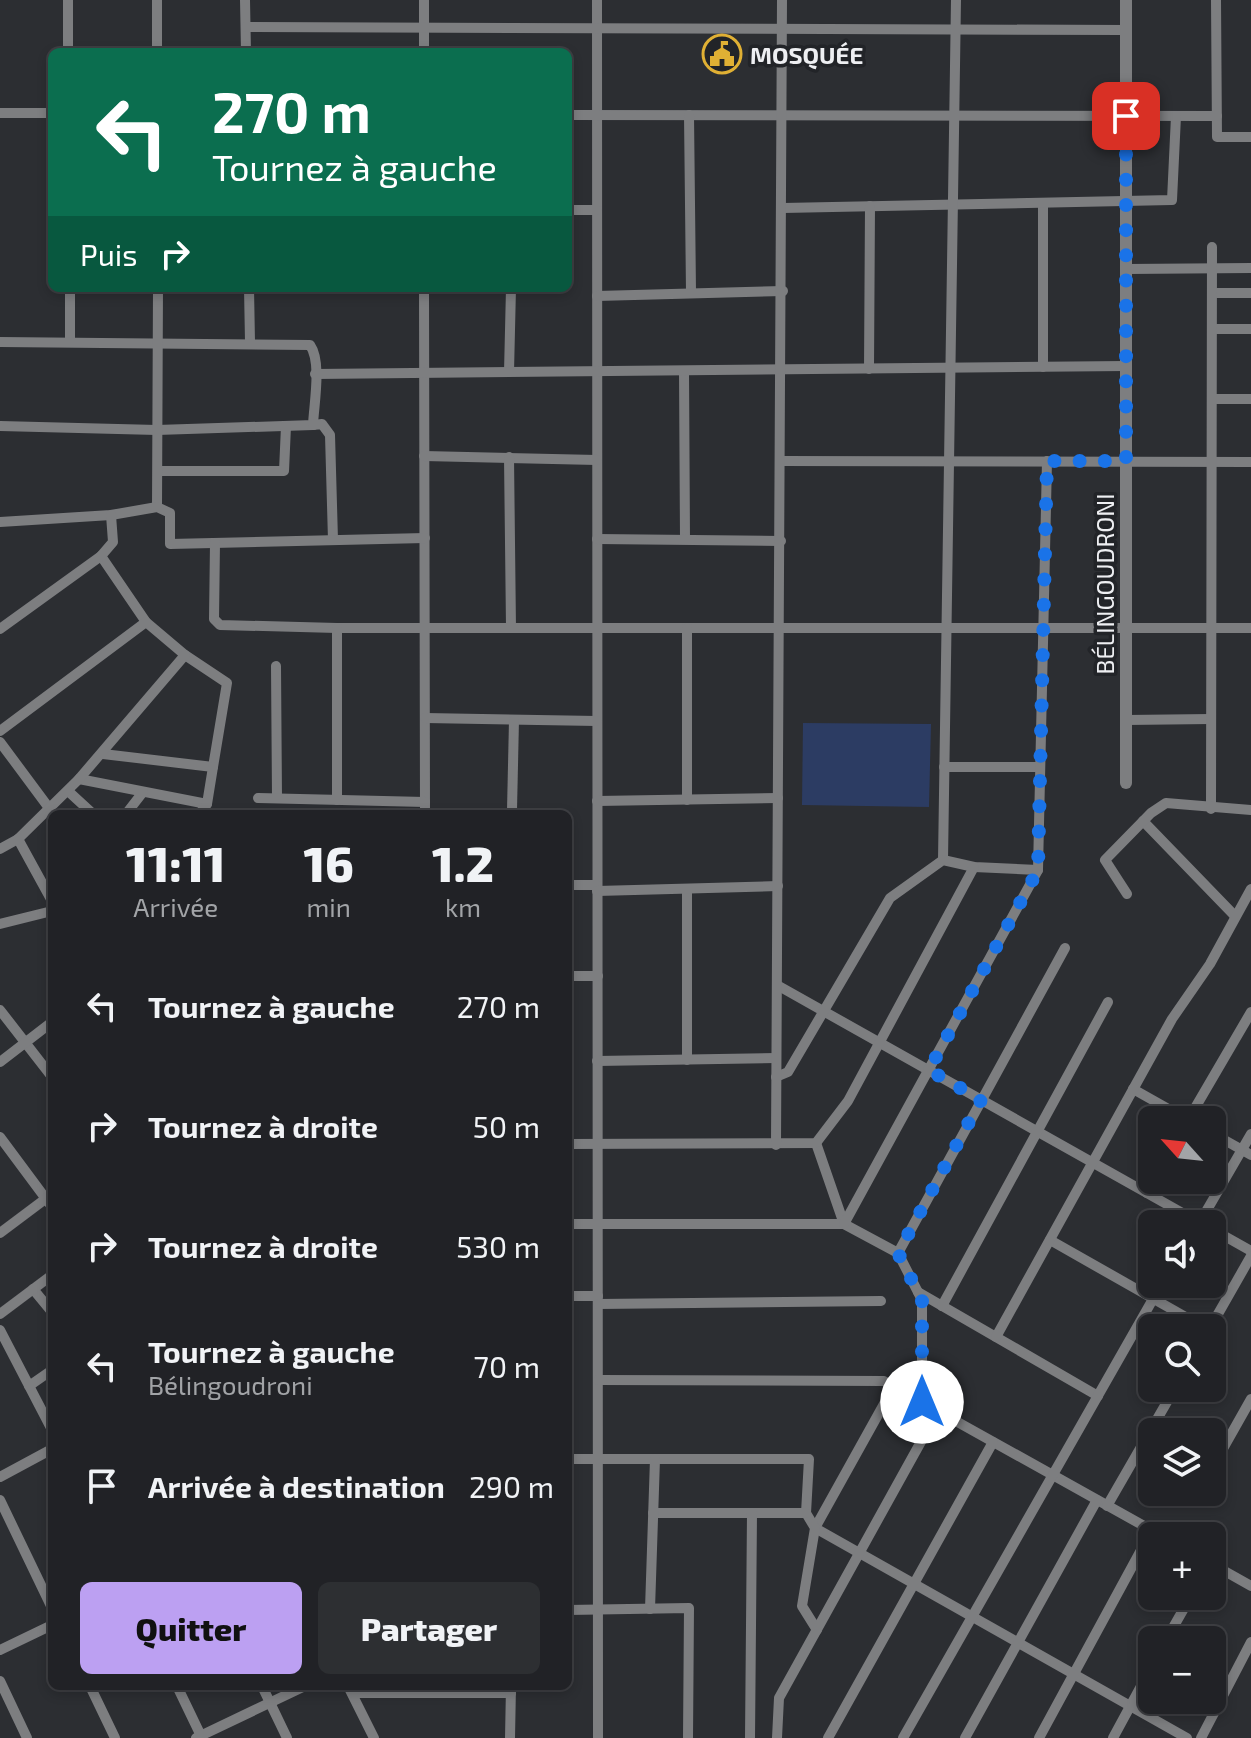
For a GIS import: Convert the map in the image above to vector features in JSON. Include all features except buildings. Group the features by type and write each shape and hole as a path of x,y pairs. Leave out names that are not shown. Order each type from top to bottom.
{"street":[{"path":"68,0 68,48"},
{"path":"157,0 157,48"},
{"path":"245,0 246,48"},
{"path":"424,0 424,48"},
{"path":"597,0 598,1738"},
{"path":"776,1145 785,30 782,0"},
{"path":"943,860 956,0"},
{"name":"BÉLINGOUDRONI","path":"1126,0 1126,783"},
{"path":"1216,0 1217,137 1251,137"},
{"path":"246,27 1126,30"},
{"path":"0,113 48,113"},
{"path":"572,115 1217,116"},
{"path":"689,115 691,292"},
{"path":"783,208 1172,200 1176,116"},
{"path":"1043,203 1043,367"},
{"path":"869,369 870,206"},
{"path":"572,210 597,210"},
{"path":"1211,809 1212,247"},
{"path":"1126,269 1251,268"},
{"path":"597,296 783,291"},
{"path":"70,292 70,342"},
{"path":"157,507 158,292"},
{"path":"249,292 250,342"},
{"path":"424,292 425,810"},
{"path":"509,372 511,292"},
{"path":"1212,293 1251,293"},
{"path":"1212,329 1251,329"},
{"path":"0,342 250,342 310,345 314,349 315,374 313,425"},
{"path":"315,374 1126,366"},
{"path":"684,371 685,539"},
{"path":"1212,399 1251,399"},
{"path":"0,426 157,430 322,424 330,435 333,540"},
{"path":"159,471 284,471 286,426"},
{"path":"424,456 597,460"},
{"path":"509,457 511,628"},
{"path":"781,461 1251,462"},
{"path":"844,1224 1038,870 1047,461"},
{"path":"0,522 111,515 157,507 170,513 170,544 425,538"},
{"path":"0,629 101,556 113,542 111,515"},
{"path":"597,539 781,541"},
{"path":"215,543 214,619 220,625 337,628 1251,628"},
{"path":"101,556 146,622 185,655 227,683 207,804 202,810"},
{"path":"0,731 146,622"},
{"path":"337,628 337,800"},
{"path":"687,628 687,800"},
{"path":"0,849 18,839 68,791 103,754 185,655"},
{"path":"276,666 277,798"},
{"path":"425,718 597,721"},
{"path":"1126,720 1211,719"},
{"path":"512,810 514,720"},
{"path":"0,742 49,808"},
{"path":"103,754 213,767"},
{"path":"944,767 1040,767"},
{"path":"79,779 207,804"},
{"path":"68,791 89,810"},
{"path":"129,810 143,792"},
{"path":"258,798 425,802"},
{"path":"597,801 778,798"},
{"path":"312,799 312,810"},
{"path":"1127,894 1105,860 1143,821 1166,803 1251,810"},
{"path":"1143,821 1234,915"},
{"path":"18,839 48,894"},
{"path":"776,1077 788,1072 890,898 943,860 974,867 1038,870"},
{"path":"572,1144 816,1143 848,1101 974,867"},
{"path":"572,885 687,889 778,886"},
{"path":"687,889 687,1060"},
{"path":"996,1337 1172,1019 1210,964 1234,915 1251,889"},
{"path":"0,924 48,912"},
{"path":"898,1253 1065,948"},
{"path":"572,976 598,976"},
{"path":"777,985 1138,1188"},
{"path":"942,1306 1108,1002"},
{"path":"0,1010 48,1072"},
{"path":"1133,1089 1188,1120 1251,1012"},
{"path":"0,1062 48,1025"},
{"path":"597,1061 776,1058"},
{"path":"1209,1210 1246,1152 1251,1134"},
{"path":"0,1137 48,1197"},
{"path":"1226,1141 1246,1152"},
{"path":"816,1143 844,1224"},
{"path":"1149,1194 1178,1210"},
{"path":"0,1233 48,1201"},
{"path":"572,1224 844,1224 898,1253 922,1300 922,1402"},
{"path":"1215,1314 1251,1254 1226,1238"},
{"path":"1050,1240 1181,1314"},
{"path":"0,1314 48,1278"},
{"path":"33,1289 48,1307"},
{"path":"918,1292 1098,1396"},
{"path":"572,1297 598,1300 881,1301"},
{"path":"903,1738 1153,1299"},
{"path":"0,1330 48,1422"},
{"path":"29,1386 48,1373"},
{"path":"598,1380 884,1381 1138,1523"},
{"path":"817,1630 802,1606 815,1528 894,1386"},
{"path":"1226,1443 1251,1399"},
{"path":"777,1738 779,1698 938,1411"},
{"path":"828,1738 993,1442"},
{"path":"965,1738 1018,1643 1138,1449"},
{"path":"0,1477 48,1451"},
{"path":"572,1459 809,1459 806,1513 815,1528 1187,1738"},
{"path":"650,1609 655,1459"},
{"path":"0,1500 48,1600"},
{"path":"653,1513 806,1513"},
{"path":"750,1738 752,1513"},
{"path":"1039,1738 1138,1565"},
{"path":"1226,1572 1251,1586"},
{"path":"572,1610 689,1608 688,1738"},
{"path":"0,1650 48,1627"},
{"path":"1201,1738 1251,1642"},
{"path":"0,1681 27,1738"},
{"path":"92,1690 115,1738"},
{"path":"179,1690 200,1737 297,1690"},
{"path":"264,1690 287,1738"},
{"path":"350,1690 374,1738"},
{"path":"510,1738 511,1690"},
{"path":"1113,1738 1138,1691"},
{"path":"0,1710 10,1702"}],"shaded area":[{"path":"803,723 931,724 929,807 802,805"}],"place":[{"name":"MOSQUÉE","path":"722,54"}],"route":[{"path":"922,1402 922,1300 898,1253 981,1100 929,1070 1038,870 1047,461 1126,461 1126,116"}]}
